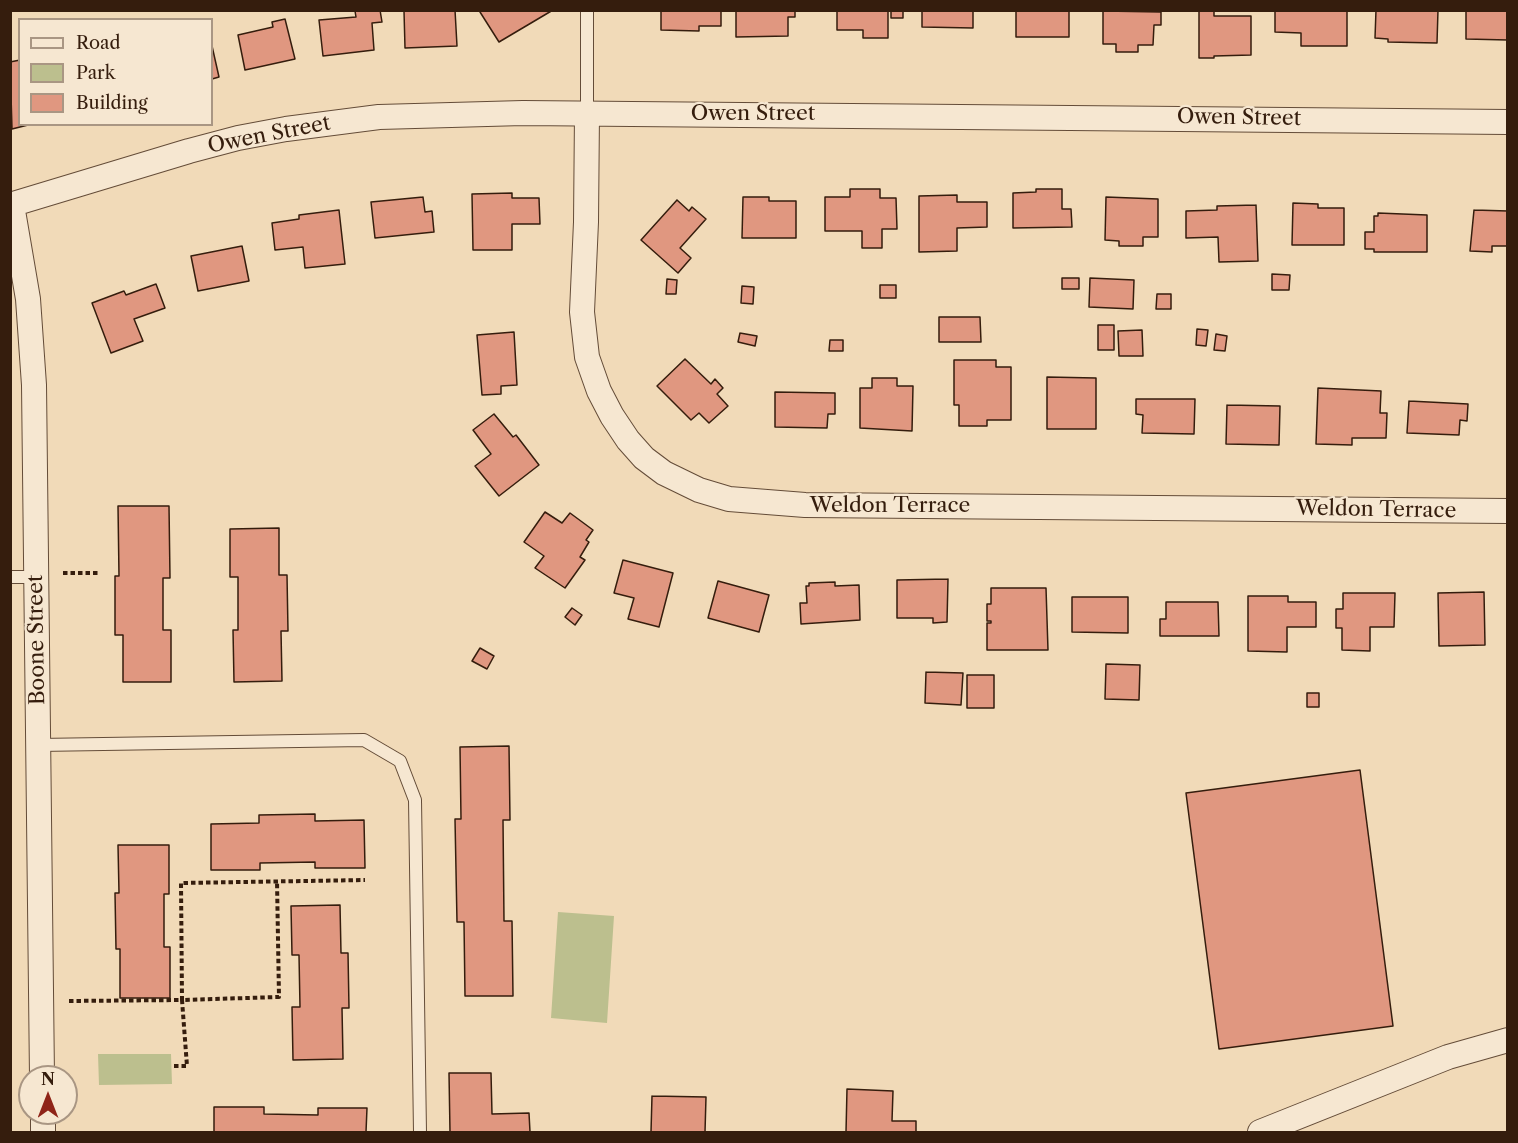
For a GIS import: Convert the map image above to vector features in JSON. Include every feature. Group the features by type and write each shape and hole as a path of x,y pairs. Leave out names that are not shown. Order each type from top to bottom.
{"street":[{"name":"Owen Street","path":"11,205 238,138 286,129 379,117 479,113 587,113 1508,122"},
{"name":"Weldon Terrace","path":"587,113 582,312 587,357 599,391 628,440 644,458 664,473 699,490 729,499 805,505 1508,511"},
{"name":"Boone Street","path":"11,205 28,299 32,342 42,1065"},
{"path":"1260,1132 1448,1057 1508,1040"}],"lane":[{"path":"587,10 587,113"},
{"path":"10,577 36,575"},
{"path":"38,745 364,740 400,761 415,800 420,1132"}],"path":[{"path":"36,575 98,573"},
{"path":"174,1066 187,1066 182,1000 181,883 365,880"},
{"path":"69,1001 279,997 277,881"}],"green space":[{"path":"558,912 614,916 607,1023 551,1018"},
{"path":"98,1054 171,1054 172,1084 99,1085"}],"building":[{"path":"380,10 382,22 372,23 374,50 323,56 319,20 356,17 355,11"},
{"path":"455,10 457,46 405,48 404,11"},
{"path":"483,10 553,10 499,42 480,12"},
{"path":"661,10 721,10 721,26 699,26 699,31 661,30"},
{"path":"736,10 795,10 795,17 788,17 788,36 736,37"},
{"path":"837,10 888,10 888,38 863,38 863,30 837,30"},
{"path":"891,10 903,10 903,18 891,18"},
{"path":"922,10 973,10 973,28 922,27"},
{"path":"1016,10 1069,10 1069,37 1016,37"},
{"path":"1199,10 1214,10 1214,16 1251,16 1251,55 1199,58"},
{"path":"1275,10 1347,10 1347,46 1301,46 1301,33 1275,32"},
{"path":"1376,10 1438,10 1437,43 1388,42 1388,39 1375,38"},
{"path":"1466,10 1508,10 1508,40 1466,39"},
{"path":"1103,11 1161,12 1161,25 1154,25 1153,45 1138,45 1138,52 1116,52 1116,44 1103,44"},
{"path":"285,19 295,59 245,70 238,35 273,27 272,22"},
{"path":"213,50 219,77 213,79"},
{"path":"18,60 18,126 24,126 12,129 10,62"},
{"path":"850,189 880,189 880,198 896,198 897,229 882,229 882,248 862,248 862,231 825,231 825,197 850,197"},
{"path":"1036,189 1062,189 1062,209 1071,209 1072,227 1013,228 1013,193 1036,192"},
{"path":"512,193 512,198 539,198 540,224 512,224 512,250 473,250 472,194"},
{"path":"957,195 957,202 987,202 987,227 957,228 957,251 919,252 919,196"},
{"path":"423,197 425,212 432,211 434,232 375,238 371,202"},
{"path":"743,197 769,197 769,201 796,201 796,238 742,238"},
{"path":"1106,197 1158,199 1158,237 1143,237 1143,246 1119,246 1119,241 1105,240"},
{"path":"677,200 689,211 692,207 706,219 680,248 691,258 678,273 641,240"},
{"path":"1293,203 1318,204 1318,208 1344,208 1344,245 1292,245"},
{"path":"1256,205 1258,261 1219,262 1218,237 1186,238 1186,211 1217,210 1217,206"},
{"path":"339,210 345,264 305,268 303,247 275,250 272,223 299,219 299,215"},
{"path":"1474,210 1508,211 1508,246 1492,246 1492,252 1470,251"},
{"path":"1378,213 1427,215 1427,252 1374,252 1374,249 1365,249 1365,232 1374,232 1374,216 1378,216"},
{"path":"242,246 249,281 198,291 191,256"},
{"path":"1272,274 1290,275 1289,290 1272,290"},
{"path":"1062,278 1079,278 1079,289 1062,289"},
{"path":"1090,278 1134,280 1133,309 1089,307"},
{"path":"667,279 677,280 676,294 666,294"},
{"path":"156,284 165,308 134,319 143,341 111,353 92,303 124,291 126,295"},
{"path":"880,285 896,285 896,298 880,298"},
{"path":"742,286 754,287 753,304 741,303"},
{"path":"1157,294 1171,294 1171,309 1156,309"},
{"path":"939,317 980,317 981,342 939,342"},
{"path":"1098,325 1114,325 1114,350 1098,350"},
{"path":"1197,329 1208,330 1206,346 1196,345"},
{"path":"1142,330 1143,356 1119,356 1118,331"},
{"path":"514,332 517,385 501,386 501,394 482,395 477,335"},
{"path":"740,333 757,336 755,346 738,342"},
{"path":"1216,334 1227,336 1225,351 1214,350"},
{"path":"830,340 843,340 843,351 829,351"},
{"path":"685,359 711,384 715,379 723,388 717,394 728,406 709,423 699,413 691,420 657,386"},
{"path":"954,360 996,360 996,367 1011,367 1011,420 987,420 987,426 959,426 959,405 954,405"},
{"path":"1047,377 1096,378 1096,429 1047,429"},
{"path":"872,378 897,378 897,386 913,386 912,431 860,428 860,388 872,388"},
{"path":"1318,388 1381,391 1380,413 1387,413 1386,438 1352,438 1352,445 1316,444"},
{"path":"775,392 835,393 835,414 828,414 827,428 775,427"},
{"path":"1136,399 1195,399 1194,434 1142,433 1143,415 1136,414"},
{"path":"1409,401 1468,404 1467,421 1460,420 1459,435 1407,433"},
{"path":"1227,405 1280,406 1279,445 1226,444"},
{"path":"494,414 513,437 516,435 539,465 499,496 475,466 491,454 473,430"},
{"path":"118,506 169,506 170,578 163,578 163,630 171,630 171,682 123,682 123,635 115,635 115,576 119,576"},
{"path":"545,512 562,523 570,513 593,530 586,540 589,542 580,557 585,560 565,588 535,568 544,556 524,542"},
{"path":"279,528 279,575 287,575 288,631 281,631 282,681 234,682 233,630 238,630 238,577 230,577 230,529"},
{"path":"623,560 673,573 659,627 628,619 634,598 614,593"},
{"path":"948,579 947,622 933,623 933,618 897,618 897,580"},
{"path":"718,581 769,595 759,632 708,618"},
{"path":"835,582 835,586 859,585 860,620 801,624 800,603 807,603 806,586 809,586 809,583"},
{"path":"991,588 1046,588 1048,650 987,650 987,623 991,621 987,621 987,604 991,604"},
{"path":"1484,592 1485,645 1439,646 1438,593"},
{"path":"1343,593 1395,593 1394,627 1370,627 1370,651 1342,650 1342,628 1336,628 1336,609 1343,609"},
{"path":"1248,596 1288,596 1288,602 1316,602 1316,627 1287,627 1287,652 1248,651"},
{"path":"1072,597 1128,597 1128,633 1072,632"},
{"path":"1166,602 1218,602 1219,636 1160,636 1160,619 1166,619"},
{"path":"572,608 582,615 575,625 565,617"},
{"path":"480,648 494,656 487,669 472,661"},
{"path":"1106,664 1140,665 1139,700 1105,699"},
{"path":"926,672 963,673 961,705 925,703"},
{"path":"967,675 994,675 994,708 967,708"},
{"path":"1307,693 1319,693 1319,707 1307,707"},
{"path":"509,746 510,820 503,820 504,921 512,921 513,996 465,996 464,922 457,922 455,819 461,819 460,747"},
{"path":"1360,770 1393,1026 1219,1049 1186,793"},
{"path":"315,814 315,821 364,820 365,868 315,868 315,862 260,863 260,870 211,870 211,824 259,823 259,815"},
{"path":"118,845 169,845 169,894 164,894 164,947 170,947 170,998 120,998 120,949 116,949 115,893 119,893"},
{"path":"340,905 341,953 348,953 349,1008 342,1008 343,1059 293,1060 292,1007 300,1007 299,955 292,955 291,906"},
{"path":"449,1073 491,1073 492,1114 529,1113 530,1132 450,1132"},
{"path":"847,1089 893,1091 892,1121 916,1121 916,1132 846,1132"},
{"path":"652,1096 706,1097 705,1132 651,1132"},
{"path":"214,1107 264,1107 264,1114 318,1115 318,1108 367,1108 366,1132 214,1132"}]}
